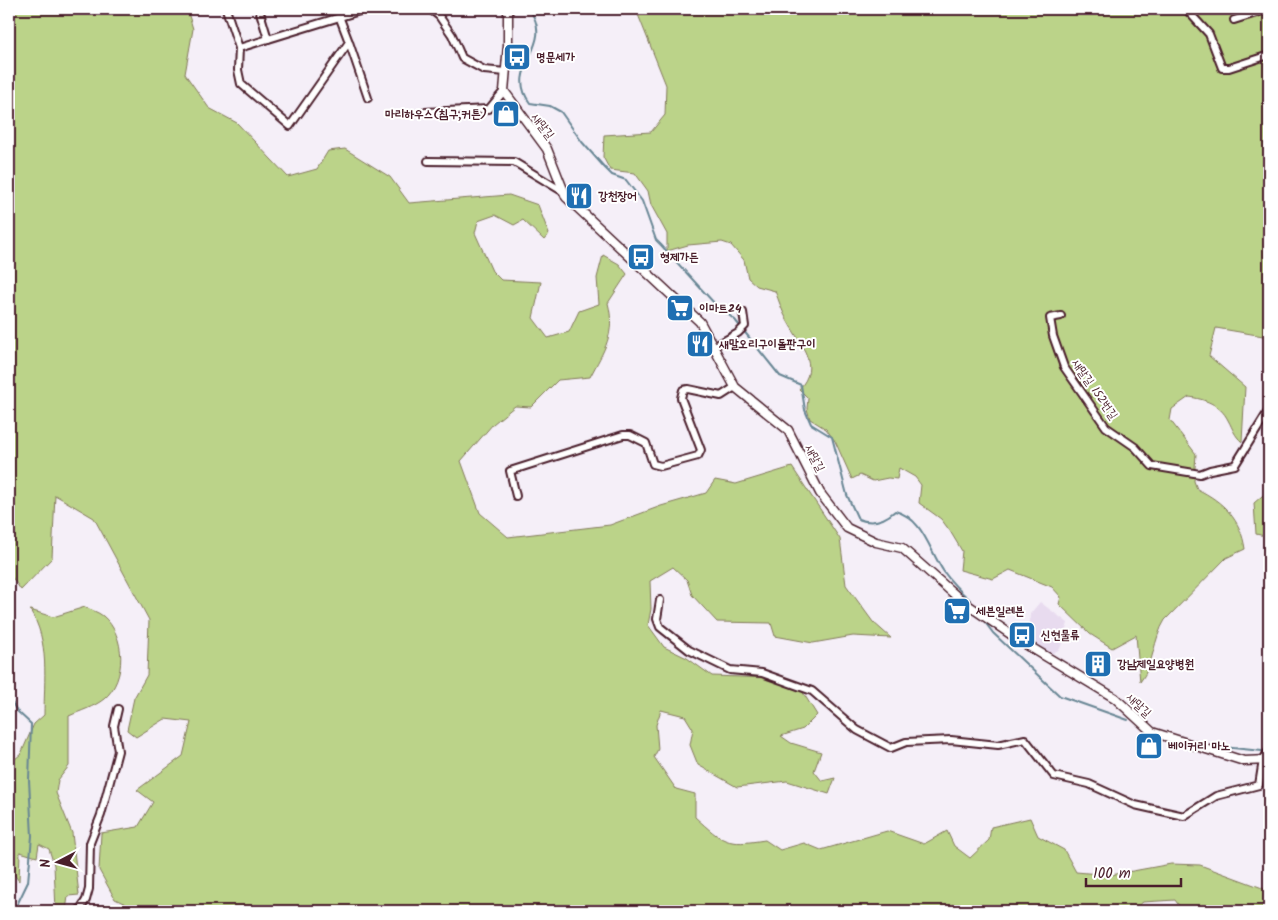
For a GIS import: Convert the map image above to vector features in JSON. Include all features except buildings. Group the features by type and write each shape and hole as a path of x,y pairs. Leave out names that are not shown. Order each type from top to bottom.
{"street":[{"path":"226,9 239,48 238,70 242,84 290,126 349,42"},
{"path":"259,9 268,39"},
{"path":"239,48 366,9"},
{"path":"430,9 438,16 452,35 462,58 484,70 506,72"},
{"path":"424,112 490,109 504,91 508,9"},
{"path":"1186,9 1209,34 1222,68 1229,68 1269,55"},
{"path":"1234,20 1269,9"},
{"path":"339,16 368,98"},
{"name":"새말길","path":"504,91 547,149 566,198 700,322 735,387 788,430 820,493 847,528 876,542 902,548 962,601 1022,642 1115,698 1152,732 1244,761 1266,760"},
{"path":"428,161 514,162 562,191"},
{"path":"713,347 739,332 745,326 743,312"},
{"name":"새말길 152번길","path":"1061,316 1050,318 1053,336 1064,367 1106,427 1135,447 1152,466 1200,474 1235,465 1269,410"},
{"path":"516,496 510,471 623,434 630,435 646,443 653,464 661,466 698,456 701,450 681,398 682,390 688,389 721,396 735,387"},
{"path":"660,600 657,619 660,627 689,650 730,670 762,673 812,691 857,730 891,748 906,742 951,740 998,745 1025,739 1054,776 1089,784 1135,805 1184,816 1216,796 1259,785 1269,750"},
{"path":"79,911 86,900 89,889 90,843 101,815 118,751 114,726 118,709"}],"shaded area":[{"path":"1040,602 1068,623 1060,649 1051,654 1028,638 1030,614"}],"green space":[{"path":"9,9 187,9 193,29 185,74 209,108 237,123 288,177 317,169 328,151 345,149 390,177 409,203 509,195 538,205 549,234 544,240 523,220 514,225 495,215 478,221 475,233 492,271 501,280 541,282 533,318 548,338 569,332 579,311 599,304 597,278 603,255 619,264 627,274 608,303 611,324 610,333 604,350 590,377 558,380 531,407 515,406 493,424 461,461 480,513 508,537 610,525 661,506 706,493 715,480 736,484 792,467 840,539 846,585 873,622 891,638 853,636 813,643 775,636 771,623 717,622 692,595 687,580 673,567 650,581 651,609 648,625 664,647 687,658 712,676 770,678 802,691 817,715 803,729 781,736 791,743 821,752 814,771 822,781 835,778 829,794 787,781 737,787 698,765 690,745 693,729 685,716 661,710 656,725 658,749 654,757 676,789 695,794 695,817 713,832 733,842 742,843 765,840 780,850 804,843 821,850 887,831 924,844 947,831 954,846 970,858 989,840 991,827 1030,818 1038,836 1064,850 1076,872 1111,875 1171,864 1200,865 1265,889 1269,887 1269,911 1183,911 1175,900 1143,902 1131,911 203,911 176,908 140,911 115,899 99,870 101,833 138,827 153,802 137,790 183,756 191,722 165,719 136,737 127,730 134,698 147,675 149,620 94,518 55,495 52,558 21,590 9,573"},
{"path":"638,9 1269,9 1269,337 1216,328 1209,356 1245,387 1242,442 1235,434 1225,414 1211,403 1200,399 1189,397 1172,409 1170,420 1196,454 1194,481 1197,489 1207,494 1230,513 1240,529 1245,549 1226,558 1165,620 1158,635 1148,668 1140,682 1136,635 1112,648 1090,634 1059,604 1061,597 1052,587 1010,570 993,579 960,570 962,551 941,519 919,503 921,485 915,477 899,468 897,479 888,478 873,481 860,475 852,479 835,441 826,429 810,419 807,409 808,398 799,389 806,380 809,371 806,354 785,317 775,291 757,286 748,278 744,260 731,245 722,242 688,245 667,251 667,234 651,205 648,191 635,173 610,170 603,157 604,135 651,132 665,115 666,85 637,12"},
{"path":"1269,490 1269,537 1256,534 1254,503"},
{"path":"85,607 103,616 111,624 119,646 120,669 112,691 104,699 91,707 69,716 69,766 58,780 56,793 72,833 79,895 68,896 66,911 56,911 54,865 49,849 39,844 37,857 20,852 19,881 10,864 14,829 9,810 14,807 9,797 9,764 21,754 34,724 44,715 45,675 43,648 41,635 30,610 53,617"}],"waterway":[{"path":"529,9 536,22 537,35 535,46 522,78 523,90 530,103 550,106 561,112 582,142 605,168 612,175 626,180 642,201 656,240 715,304 735,320 780,376 801,385 805,410 811,424 832,437 847,495 858,519 877,521 895,511 912,520 924,536 944,572 970,600"},
{"path":"984,621 993,633 1060,696 1128,720"},
{"path":"9,698 17,711 31,724 29,780 32,836 28,882 14,911"},
{"path":"1213,746 1262,751"}],"place":[{"name":"명문세가","path":"517,57"},
{"name":"마리하우스(침구,커튼)","path":"506,114"},
{"name":"강천장어","path":"579,196"},
{"name":"형제가든","path":"641,257"},
{"name":"이마트24","path":"680,308"},
{"name":"새말오리구이돌판구이","path":"700,344"},
{"name":"세븐일레븐","path":"957,611"},
{"name":"신현물류","path":"1022,635"},
{"name":"강남제일요양병원","path":"1098,664"},
{"name":"베이커리 마노","path":"1149,746"}]}
